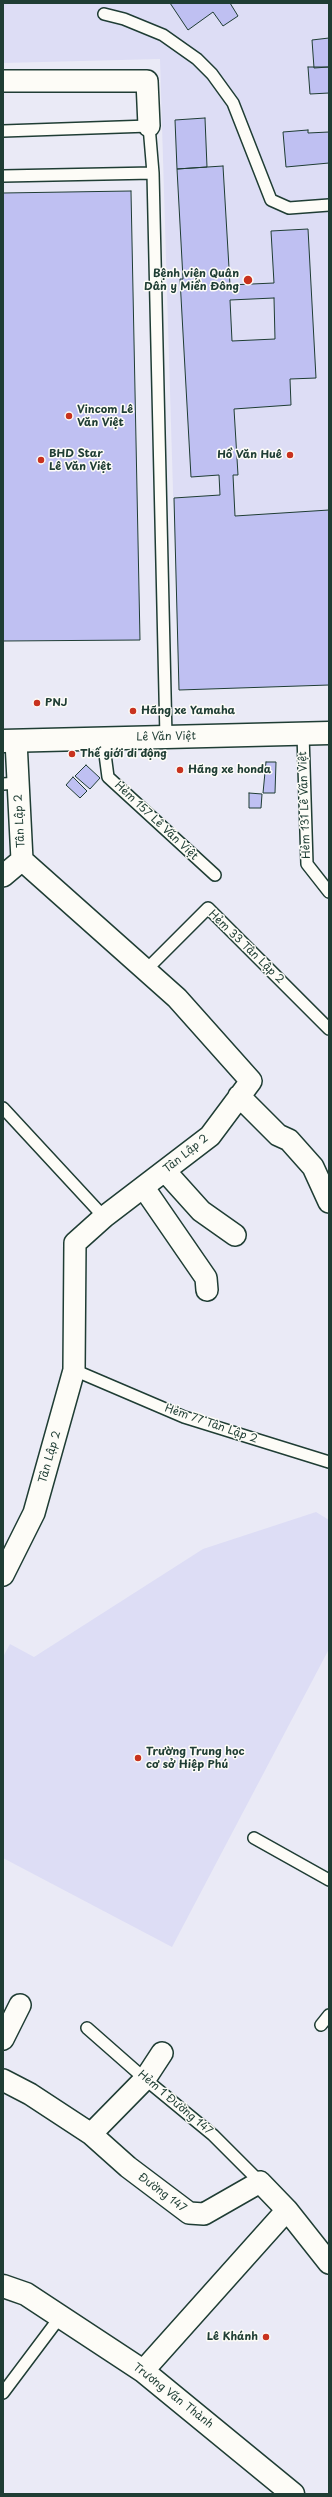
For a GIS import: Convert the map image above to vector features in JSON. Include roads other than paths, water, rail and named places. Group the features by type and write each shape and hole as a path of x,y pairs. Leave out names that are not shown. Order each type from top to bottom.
{"street":[{"path":"3,81 147,81 149,126"},
{"name":"Lê Văn Việt","path":"10,741 329,733"},
{"name":"Tân Lập 2","path":"3,1575 34,1513 74,1370 75,1243 104,1217 144,1188 210,1136 250,1080 177,998 22,860 11,784 10,741"},
{"path":"3,876 22,860"},
{"path":"239,1096 278,1135 289,1140 313,1167 329,1202"},
{"path":"165,1171 201,1211 236,1235"},
{"path":"144,1188 206,1278 207,1290"},
{"path":"3,2040 20,2005"},
{"path":"91,2134 145,2079 162,2053"},
{"name":"Đường 147","path":"3,2080 30,2094 91,2134 128,2167 189,2213 204,2214 260,2182"},
{"path":"260,2182 287,2210 329,2263"},
{"path":"143,2371 287,2210"},
{"name":"Trương Văn Thành","path":"3,2286 26,2294 143,2371 291,2493"}],"lane":[{"path":"104,14 124,19 163,35 197,59 212,74 233,103 271,200 277,205 289,208 329,205"},
{"path":"3,131 149,126 153,173 166,737"},
{"path":"3,176 153,173"},
{"name":"Hẻm 131 Lê Văn Việt","path":"303,734 307,864 329,892"},
{"name":"Hẻm 157 Lê Văn Việt","path":"102,739 108,777 215,875"},
{"name":"Hẻm 33 Tân Lập 2","path":"146,970 208,908 329,1029"},
{"path":"3,1108 104,1217"},
{"name":"Hẻm 77 Tân Lập 2","path":"74,1370 184,1417 329,1462"},
{"path":"254,1838 329,1880"},
{"path":"321,2025 329,2015"},
{"name":"Hẻm 1 Đường 147","path":"87,2028 145,2079 213,2135 260,2182"},
{"path":"3,2393 60,2317"}],"place":[{"name":"Bệnh viện Quân Dân y Miền Đông","path":"248,280"},
{"name":"Vincom Lê Văn Việt","path":"69,416"},
{"name":"Hồ Văn Huê","path":"290,455"},
{"name":"BHD Star Lê Văn Việt","path":"41,460"},
{"name":"PNJ","path":"37,703"},
{"name":"Hãng xe Yamaha","path":"133,711"},
{"name":"Thế giới di động","path":"72,754"},
{"name":"Hãng xe honda","path":"180,770"},
{"name":"Trường Trung học cơ sở Hiệp Phú","path":"138,1758"},
{"name":"Lê Khánh","path":"266,2337"}]}
